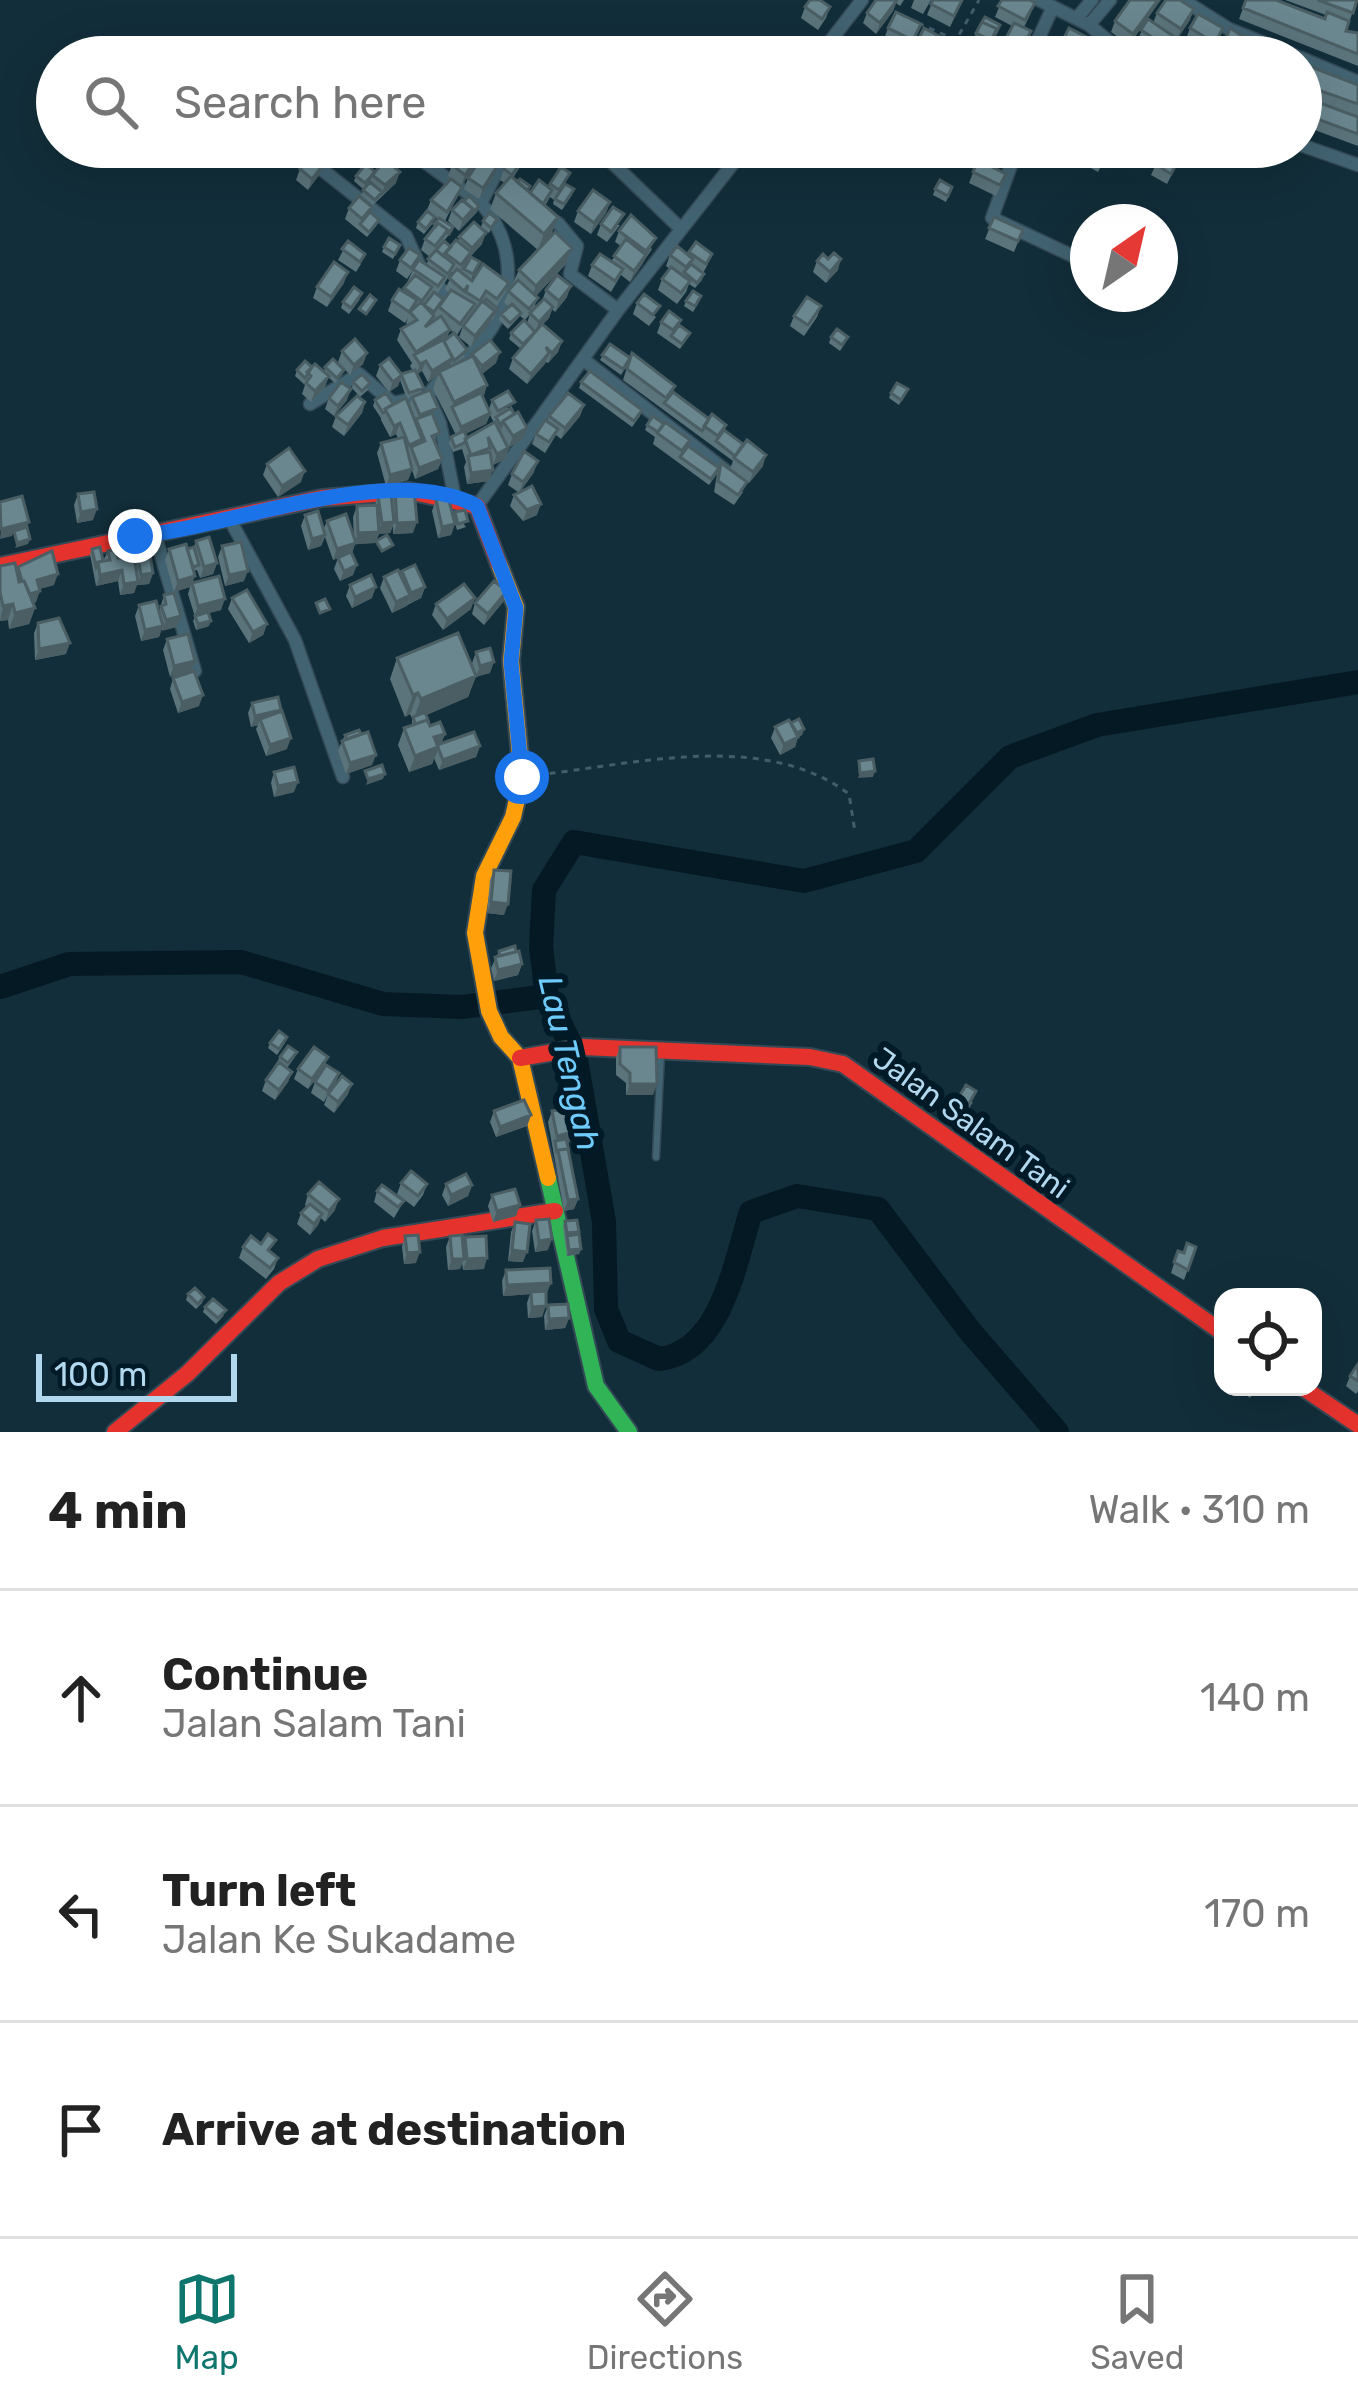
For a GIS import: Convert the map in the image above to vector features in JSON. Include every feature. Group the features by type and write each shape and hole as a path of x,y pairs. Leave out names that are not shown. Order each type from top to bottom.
{"street":[{"path":"834,36 862,0"},
{"path":"1039,0 1083,21 1095,36"},
{"path":"1083,21 1092,0"},
{"path":"1083,21 1110,0"},
{"path":"1183,0 1246,36"},
{"path":"1040,36 1052,9"},
{"path":"1322,67 1358,82"},
{"path":"1322,152 1358,165"},
{"path":"321,168 406,236 423,273 472,316"},
{"path":"310,404 358,374 393,403 428,396 493,329 510,278 507,244 481,202 433,168"},
{"path":"481,202 499,168"},
{"path":"618,168 680,228"},
{"path":"477,506 618,310 729,168"},
{"path":"1013,168 992,218 1070,255"},
{"path":"558,224 577,246 570,274 618,310"},
{"path":"455,338 470,354"},
{"path":"584,360 739,481"},
{"path":"428,396 440,423 454,494"},
{"path":"0,566 319,499 454,494 477,506 516,608 511,662 522,777 513,817 476,902 483,978 501,1037 528,1056 555,1211 596,1386 629,1432"},
{"path":"228,516 295,640 343,777"},
{"path":"155,535 195,671"},
{"name":"Jalan Salam Tani","path":"528,1056 583,1047 662,1049 810,1057 843,1064 1214,1327"},
{"path":"115,1432 164,1396 284,1279 318,1259 416,1229 488,1227 555,1211"},
{"path":"1315,1396 1358,1425"}],"lane":[{"path":"656,1157 662,1049"}],"path":[{"path":"958,36 979,0"},
{"path":"909,19 947,36"},
{"path":"522,777 700,757 792,764 849,794 855,832"}],"building":[{"path":"810,0 830,7 822,19 805,7"},
{"path":"876,0 897,0 880,23 867,13"},
{"path":"933,0 962,0 954,16 931,4"},
{"path":"1002,0 1035,3 1025,20 998,6"},
{"path":"1130,0 1158,0 1133,34 1115,21"},
{"path":"1166,0 1180,0 1194,9 1181,29 1157,13"},
{"path":"1246,0 1276,0 1325,19 1327,12 1349,21 1346,31 1358,33 1358,54 1322,36 1243,8"},
{"path":"1318,0 1357,0 1353,13"},
{"path":"896,12 921,24 915,36 888,28"},
{"path":"1198,14 1223,28 1219,36 1203,36 1190,28"},
{"path":"985,17 1000,25 995,35 997,29 982,22"},
{"path":"1148,19 1173,36 1150,36 1141,30"},
{"path":"982,22 997,29 993,36 976,33"},
{"path":"1014,23 1031,31 1028,36 1007,36"},
{"path":"1322,71 1358,85 1358,104 1322,91"},
{"path":"1322,104 1358,117 1358,134 1322,121"},
{"path":"301,168 321,168 312,179"},
{"path":"363,168 375,172 365,183 356,176"},
{"path":"379,168 400,172 385,185 372,175"},
{"path":"475,168 496,168 483,188 468,178"},
{"path":"560,168 570,173 559,190 550,184"},
{"path":"975,168 994,168 1006,174 1000,185 973,172"},
{"path":"511,176 558,217 544,234 496,193"},
{"path":"451,179 462,187 447,212 431,200"},
{"path":"539,180 552,190 543,204 530,193"},
{"path":"940,180 952,187 948,196 935,189"},
{"path":"370,182 382,192 375,200 363,190"},
{"path":"565,184 574,189 564,204 555,199"},
{"path":"593,190 610,202 594,223 578,211"},
{"path":"359,196 372,207 362,219 349,208"},
{"path":"469,196 479,206 471,215 473,209 464,201"},
{"path":"462,200 473,209 463,220 452,210"},
{"path":"613,207 624,214 611,232 601,224"},
{"path":"427,211 435,217 426,229 418,222"},
{"path":"370,212 379,220 369,232 360,224"},
{"path":"489,213 497,219 491,228 483,221"},
{"path":"631,215 656,238 646,251 619,231"},
{"path":"994,217 1023,230 1018,241 989,228"},
{"path":"439,218 453,227 449,234 434,224"},
{"path":"474,222 486,233 472,248 459,237"},
{"path":"438,223 448,230 435,246 425,239"},
{"path":"555,232 572,248 536,286 519,270"},
{"path":"389,238 400,245 395,254 384,247"},
{"path":"626,239 646,255 634,271 614,256"},
{"path":"456,240 471,252 461,265 445,253"},
{"path":"348,241 365,254 360,262 342,249"},
{"path":"444,241 451,247 443,256 436,250"},
{"path":"696,242 712,254 706,264 689,252"},
{"path":"677,246 693,259 686,267 670,255"},
{"path":"409,248 420,255 411,268 400,260"},
{"path":"436,250 454,264 448,274 428,259"},
{"path":"834,253 841,259 830,272 817,261 823,254 828,259"},
{"path":"600,254 623,269 615,281 592,265"},
{"path":"471,257 480,262 473,274 464,269"},
{"path":"419,260 445,277 438,286 413,269"},
{"path":"334,262 348,272 331,297 317,287"},
{"path":"483,264 509,283 497,299 486,291 480,301 466,292 468,285 464,291 449,278 457,269 472,281"},
{"path":"691,264 704,274 697,283 684,272"},
{"path":"671,267 690,281 681,293 662,279"},
{"path":"415,275 432,287 422,301 404,288"},
{"path":"557,275 571,286 559,301 546,290"},
{"path":"518,280 538,298 529,309 508,291"},
{"path":"354,287 362,293 351,308 343,302"},
{"path":"399,289 417,300 409,312 392,300"},
{"path":"451,290 475,304 460,324 439,307"},
{"path":"693,291 701,296 695,306 686,301"},
{"path":"434,292 443,299 434,312 424,305"},
{"path":"644,294 660,306 653,315 637,303"},
{"path":"370,295 376,300 366,314 359,309"},
{"path":"807,297 821,306 808,325 794,316"},
{"path":"544,299 553,307 539,322 530,313"},
{"path":"482,301 495,311 475,336 463,326"},
{"path":"421,302 434,316 425,327 441,316 450,330 416,352 401,329 417,320 410,312"},
{"path":"512,304 521,313 510,323 501,314"},
{"path":"669,311 681,320 673,330 661,322"},
{"path":"524,320 535,332 523,344 511,333"},
{"path":"542,324 562,341 552,353 546,347 549,353 531,374 513,358"},
{"path":"679,325 690,333 682,344 671,336"},
{"path":"837,329 848,337 842,345 831,337"},
{"path":"454,333 467,350 454,361 444,341"},
{"path":"355,339 367,353 354,365 342,351"},
{"path":"443,340 453,358 432,371 426,361 420,364 414,355"},
{"path":"490,340 500,352 482,366 472,354"},
{"path":"610,344 630,358 623,369 602,355"},
{"path":"632,353 675,386 666,398 627,369"},
{"path":"473,356 487,385 454,402 439,372"},
{"path":"389,358 402,375 393,382 380,365"},
{"path":"333,359 344,370 337,378 325,367"},
{"path":"305,361 312,367 305,378 297,370"},
{"path":"315,364 329,376 315,391 306,383 311,376 307,372"},
{"path":"415,370 424,388 409,393 401,374"},
{"path":"590,371 642,410 634,421 581,382"},
{"path":"362,374 370,383 362,391 353,382"},
{"path":"341,382 351,389 338,406 329,398"},
{"path":"897,383 908,389 901,400 891,393"},
{"path":"430,390 438,408 420,415 412,397"},
{"path":"508,391 515,402 498,411 492,400"},
{"path":"673,392 709,419 702,431 664,403"},
{"path":"386,393 393,404 383,413 375,400"},
{"path":"481,393 490,413 461,427 452,407"},
{"path":"568,393 584,405 565,428 549,416"},
{"path":"357,396 365,402 348,425 336,416"},
{"path":"406,398 422,439 409,445 400,423 394,426 385,409"},
{"path":"511,408 514,414 501,426 496,417"},
{"path":"518,412 527,428 513,436 503,421"},
{"path":"432,413 440,433 432,436 442,459 419,468 411,447 425,441 416,419"},
{"path":"712,414 726,425 718,436 704,426"},
{"path":"653,416 664,424 658,432 647,425"},
{"path":"545,420 558,429 549,442 536,434"},
{"path":"495,422 508,448 497,454 488,437 490,448 471,455 465,439"},
{"path":"665,422 690,440 682,451 657,433"},
{"path":"724,430 743,444 735,456 716,441"},
{"path":"464,431 467,438 455,447 451,437"},
{"path":"404,437 412,469 390,475 381,443"},
{"path":"747,440 766,455 753,472 734,458"},
{"path":"688,446 719,468 711,479 680,457"},
{"path":"289,448 305,471 282,486 267,464"},
{"path":"524,451 538,461 523,482 512,474"},
{"path":"490,452 493,470 471,473 468,456"},
{"path":"721,463 747,482 738,495 718,481"},
{"path":"532,486 541,504 527,510 514,495"},
{"path":"414,489 417,522 397,523 395,490"},
{"path":"94,492 97,509 81,512 78,494"},
{"path":"391,494 394,522 382,523 378,495"},
{"path":"22,496 29,522 1,529 0,502"},
{"path":"448,497 455,524 442,527 436,500"},
{"path":"377,505 379,532 358,533 357,506"},
{"path":"465,510 468,521 458,524 455,512"},
{"path":"318,511 325,535 312,539 305,515"},
{"path":"346,514 356,543 337,549 327,521"},
{"path":"27,527 30,539 17,543 14,531"},
{"path":"387,535 393,545 382,551 376,541"},
{"path":"209,537 217,563 204,567 196,541"},
{"path":"241,542 248,571 229,575 222,546"},
{"path":"186,544 195,576 178,581 169,549"},
{"path":"100,547 103,561 96,567 92,549"},
{"path":"194,547 199,565 193,567 187,549"},
{"path":"116,549 118,558 134,556 138,582 124,584 122,570 100,575 98,562 110,560 108,551"},
{"path":"52,551 58,574 37,580 40,591 30,594 18,567"},
{"path":"351,552 357,565 344,571 338,558"},
{"path":"150,555 153,573 141,575 138,557"},
{"path":"15,563 19,582 24,581 35,608 15,613 13,604 3,606 0,566"},
{"path":"415,565 425,587 411,593 402,571"},
{"path":"398,570 410,595 396,602 384,577"},
{"path":"371,575 376,587 355,597 350,585"},
{"path":"219,576 225,599 198,606 192,583"},
{"path":"494,581 507,591 488,614 475,603"},
{"path":"464,584 475,598 447,619 436,604"},
{"path":"247,590 267,624 253,632 232,598"},
{"path":"174,593 181,616 166,620 161,606 166,604 164,595"},
{"path":"325,599 330,609 320,613 316,603"},
{"path":"156,601 163,626 145,630 139,605"},
{"path":"208,612 211,621 198,624 195,616"},
{"path":"59,618 70,643 39,649 38,623"},
{"path":"458,633 476,676 421,699 418,693 413,695 397,658"},
{"path":"188,634 195,661 174,666 167,639"},
{"path":"490,648 494,662 480,666 476,652"},
{"path":"194,671 203,695 182,702 173,678"},
{"path":"278,697 281,710 255,716 252,703"},
{"path":"282,711 291,738 270,745 260,719"},
{"path":"425,712 429,723 415,724 413,717"},
{"path":"799,719 804,729 797,733 791,723"},
{"path":"427,720 430,726 440,722 445,734 434,737 438,747 415,756 404,728"},
{"path":"789,720 798,737 784,744 775,727"},
{"path":"368,732 376,755 350,763 342,741"},
{"path":"474,732 480,746 443,760 437,745"},
{"path":"873,759 875,771 860,773 859,761"},
{"path":"382,765 385,774 368,779 365,771"},
{"path":"294,767 298,782 278,786 274,772"},
{"path":"494,870 511,871 508,904 491,902"},
{"path":"515,946 516,952 500,956 499,951"},
{"path":"519,951 522,964 498,970 495,957"},
{"path":"279,1031 287,1037 279,1049 270,1043"},
{"path":"288,1046 297,1052 288,1063 280,1057"},
{"path":"314,1047 328,1057 312,1079 298,1069"},
{"path":"620,1047 656,1047 657,1084 630,1084 630,1073 620,1064"},
{"path":"279,1062 292,1072 279,1090 266,1080"},
{"path":"326,1065 339,1073 328,1091 315,1082"},
{"path":"342,1076 352,1084 338,1102 328,1094"},
{"path":"966,1085 976,1091 966,1109 956,1102"},
{"path":"524,1100 531,1115 500,1127 494,1111"},
{"path":"569,1108 573,1132 557,1136 552,1111"},
{"path":"566,1139 569,1151 557,1153 555,1141"},
{"path":"568,1149 578,1199 568,1200 558,1150"},
{"path":"411,1171 427,1184 418,1196 401,1183"},
{"path":"466,1174 472,1185 451,1195 446,1184"},
{"path":"319,1182 339,1199 329,1211 308,1194"},
{"path":"382,1185 404,1201 398,1207 377,1191"},
{"path":"515,1189 520,1205 497,1211 492,1195"},
{"path":"310,1204 322,1214 314,1224 301,1213"},
{"path":"549,1219 552,1239 539,1241 536,1220"},
{"path":"577,1220 579,1232 567,1233 565,1221"},
{"path":"515,1222 530,1224 527,1252 512,1250"},
{"path":"268,1234 276,1240 268,1250 278,1258 270,1268 243,1247 251,1236 261,1244"},
{"path":"579,1234 581,1249 569,1250 567,1236"},
{"path":"418,1235 420,1252 407,1253 405,1236"},
{"path":"462,1235 464,1259 452,1259 450,1236"},
{"path":"486,1236 487,1258 467,1259 465,1237"},
{"path":"1187,1243 1196,1247 1188,1270 1174,1262"},
{"path":"550,1268 551,1283 507,1285 506,1270"},
{"path":"195,1288 204,1297 198,1304 188,1294"},
{"path":"546,1291 546,1306 532,1307 531,1292"},
{"path":"213,1299 226,1310 218,1318 205,1307"},
{"path":"568,1304 569,1318 549,1319 548,1305"}],"waterway":[{"name":"Lau Tengah","path":"1057,1432 969,1330 878,1209 797,1196 751,1212 723,1301 698,1340 680,1353 659,1359 619,1341 606,1309 604,1222 575,1054 547,996 541,947 544,890 574,842 804,881 916,851 1010,757 1097,725 1358,682"},
{"path":"0,987 69,964 241,962 383,1004 462,1007 547,996"}],"traffic: fast":[{"path":"548,1178 596,1386 629,1432"}],"traffic: slow":[{"path":"499,564 516,607 511,661 522,777 513,817 484,876 475,933 489,1011 501,1037 520,1058 548,1178"}],"traffic: jam":[{"path":"0,566 322,498 409,491 477,506 499,564"},
{"path":"520,1058 583,1047 810,1057 843,1064 1214,1327"},
{"path":"115,1432 187,1374 279,1283 318,1259 383,1238 555,1211"},
{"path":"1315,1396 1358,1425"}],"route":[{"path":"135,536 319,499 411,492 454,494 477,506 516,608 511,662 522,777"}]}
